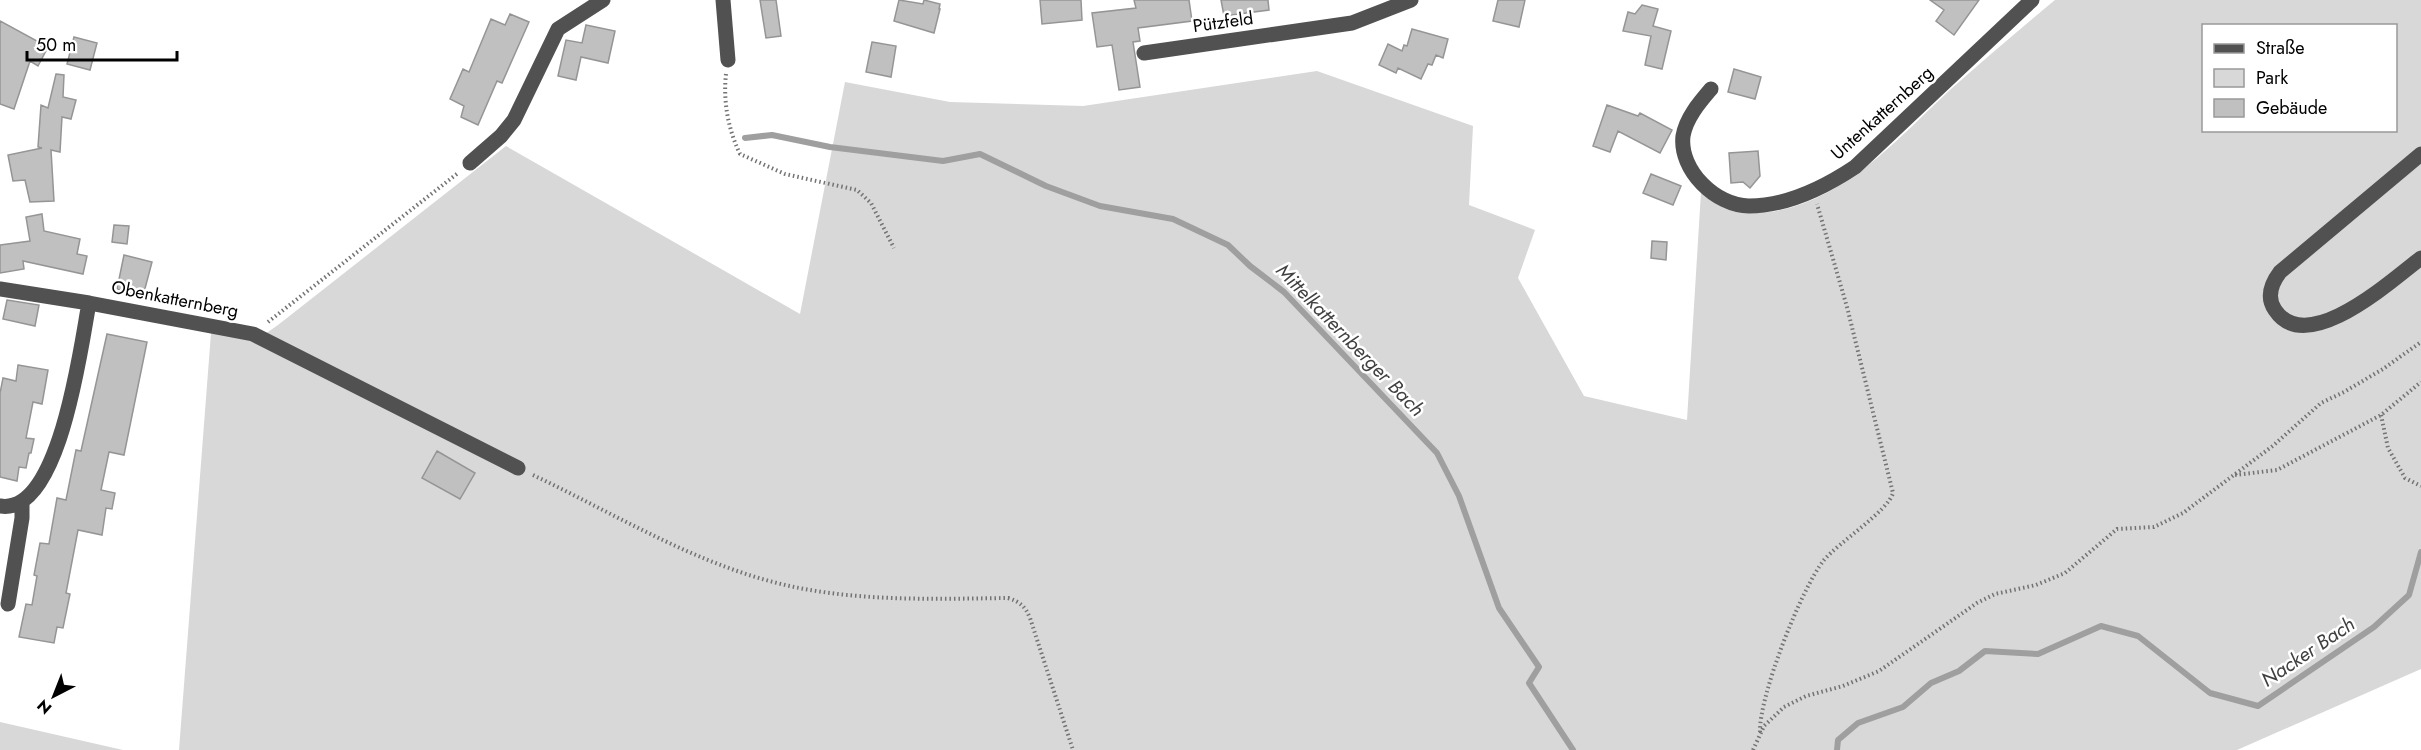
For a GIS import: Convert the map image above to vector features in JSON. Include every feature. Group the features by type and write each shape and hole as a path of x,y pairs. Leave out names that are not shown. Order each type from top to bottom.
{"street":[{"path":"470,163 501,136 514,120 558,29 603,0"},
{"path":"723,0 728,60"},
{"name":"Pützfeld","path":"1144,53 1352,23 1411,0"},
{"name":"Untenkatternberg","path":"1711,89 1695,108 1683,135 1683,144 1690,167 1702,184 1715,195 1731,203 1748,206 1771,204 1827,185 1855,167 2032,0"},
{"path":"2421,154 2280,272 2270,289 2271,303 2282,318 2298,326 2325,322 2360,303 2421,258"},
{"name":"Obenkatternberg","path":"0,289 89,303 253,334 346,379 518,468"},
{"name":"Obenkatternberg","path":"22,503 43,478 65,421 75,382 89,303"},
{"path":"0,506 13,507 22,503 22,518 8,603"}],"path":[{"path":"728,60 724,90 726,108 740,154 785,174 857,190 865,195 874,208 894,248"},
{"path":"253,334 470,163"},
{"path":"1760,733 1761,713 1785,637 1817,570 1830,554 1892,498 1893,493 1844,297 1813,190"},
{"path":"1753,750 1764,726 1784,707 1806,696 1844,686 1879,671 1977,603 1995,594 2036,585 2066,573 2116,529 2154,527 2169,521 2235,476 2252,459 2274,445 2321,403 2383,369 2421,342"},
{"path":"2235,476 2277,470 2381,415 2421,382"},
{"path":"2381,415 2388,448 2393,458 2405,478 2421,486"},
{"path":"518,468 691,553 778,584 814,591 866,596 1008,598 1018,601 1024,606 1030,618 1073,750"}],"green space":[{"path":"2055,0 2421,0 2421,669 2237,750 179,750 211,333 255,341 506,146 800,314 845,82 950,102 1083,106 1317,71 1473,126 1469,205 1535,230 1518,278 1584,396 1687,420 1701,192 1734,208 1751,212 1770,212 1797,206 1822,195 1869,165 1951,89"},
{"path":"0,722 123,750 0,750"}],"building":[{"path":"760,0 776,0 781,36 766,38"},
{"path":"899,0 923,4 924,0 940,4 934,33 894,21"},
{"path":"1040,0 1081,0 1082,20 1042,24"},
{"path":"1134,0 1189,0 1192,21 1138,28 1140,41 1133,42 1140,87 1119,90 1112,45 1097,47 1092,13 1136,8"},
{"path":"1221,0 1268,0 1269,10 1224,16"},
{"path":"1498,0 1525,0 1519,27 1493,21"},
{"path":"1930,0 1979,0 1954,35 1936,21 1944,10"},
{"path":"1642,5 1658,9 1653,26 1671,31 1662,69 1645,65 1651,36 1623,31 1628,12 1635,14"},
{"path":"510,14 529,22 502,83 497,81 478,125 461,117 464,106 450,99 463,69 469,72 491,19 505,25"},
{"path":"0,21 48,47 38,66 30,61 14,109 0,104"},
{"path":"586,25 615,31 608,63 581,57 576,80 558,76 566,40 582,43"},
{"path":"1412,29 1448,39 1443,58 1436,55 1432,65 1428,64 1421,79 1398,68 1396,73 1379,65 1388,44 1402,51 1404,45 1407,46"},
{"path":"74,37 97,43 90,70 67,64"},
{"path":"872,42 896,46 891,77 866,72"},
{"path":"1734,69 1761,77 1755,99 1728,92"},
{"path":"56,74 64,75 63,97 76,100 71,119 62,117 60,152 51,150 54,201 30,202 25,180 13,181 8,155 42,148 38,147 41,105 48,108"},
{"path":"1607,105 1638,116 1640,113 1672,130 1660,153 1618,131 1610,152 1593,146"},
{"path":"1758,151 1760,176 1750,188 1743,182 1731,183 1729,153"},
{"path":"1651,174 1681,186 1673,205 1643,193"},
{"path":"42,214 44,231 80,239 77,254 87,256 83,274 23,261 24,269 0,273 0,245 30,241 26,217"},
{"path":"114,225 129,226 127,244 112,242"},
{"path":"1652,241 1667,242 1666,260 1651,258"},
{"path":"124,255 152,262 143,296 117,289"},
{"path":"7,300 39,305 35,326 3,319"},
{"path":"107,334 147,342 124,455 109,452 101,490 115,493 112,509 106,508 102,535 78,530 66,593 70,594 63,628 57,627 54,643 19,637 26,604 32,605 37,576 34,575 40,543 49,544 57,498 66,500 76,450 81,451"},
{"path":"18,365 48,370 42,404 33,402 26,438 34,439 31,453 29,453 26,468 19,467 17,481 0,477 0,393 3,378 16,381"},
{"path":"437,451 475,473 460,499 422,478"}],"waterway":[{"name":"Mittelkatternberger Bach","path":"745,138 772,135 830,147 943,161 980,154 1046,186 1100,206 1173,219 1228,245 1250,266 1284,292 1437,453 1459,496 1499,608 1539,667 1529,683 1573,750"},
{"name":"Nacker Bach","path":"1837,750 1838,740 1858,723 1903,707 1931,683 1959,671 1985,651 2038,654 2101,626 2138,636 2210,693 2258,706 2374,627 2409,595 2421,552"}]}
